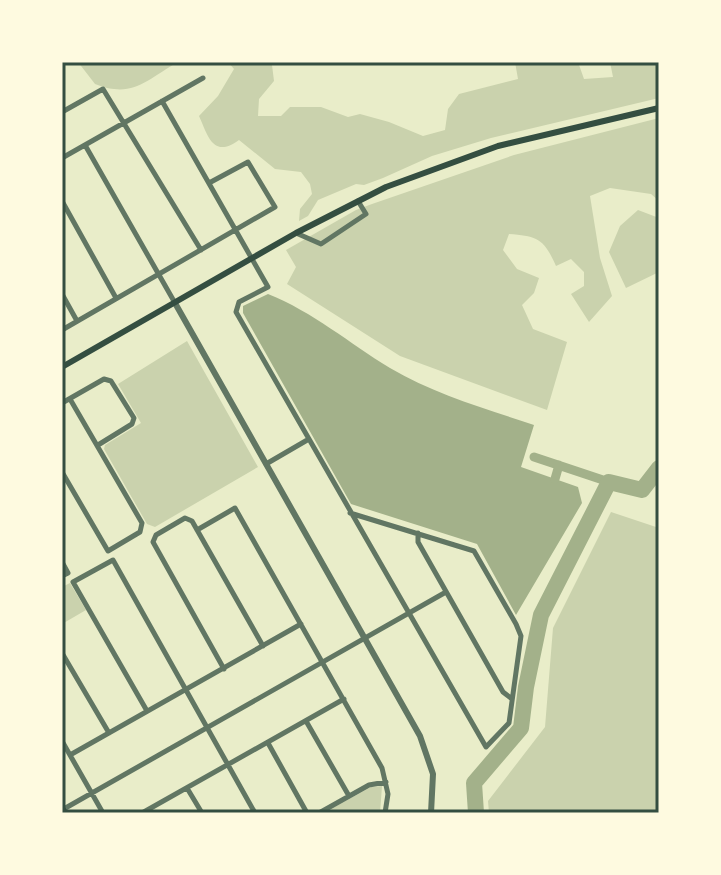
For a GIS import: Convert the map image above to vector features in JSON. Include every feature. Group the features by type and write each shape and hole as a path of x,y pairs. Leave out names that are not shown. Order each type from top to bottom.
{"main road":[{"path":"62,367 296,233 420,172 498,146 659,108"}],"street":[{"path":"62,158 203,78"},
{"path":"62,112 103,89 201,250"},
{"path":"162,101 268,287 239,302 236,312 407,614 486,747 509,723 521,636 474,551 350,513"},
{"path":"85,145 420,736 433,774 431,813"},
{"path":"62,330 275,207 248,162 209,183"},
{"path":"296,233 321,244 366,214 358,200"},
{"path":"62,201 116,298"},
{"path":"62,294 77,321"},
{"path":"62,403 104,379 111,381 134,418 132,424 98,445"},
{"path":"62,472 108,551 140,532 142,523 70,399"},
{"path":"266,464 309,439"},
{"path":"197,530 235,508 382,768 388,794 385,813"},
{"path":"224,669 153,542 156,535 185,518 192,521 263,646"},
{"path":"418,533 418,542 446,592 503,692 512,699"},
{"path":"147,711 73,582 113,560 255,813"},
{"path":"62,562 68,573 62,576"},
{"path":"63,810 446,592"},
{"path":"70,755 301,624"},
{"path":"62,653 109,733"},
{"path":"142,813 151,811 344,699"},
{"path":"306,721 349,796"},
{"path":"62,741 103,813"},
{"path":"268,743 307,813"},
{"path":"319,813 369,785 386,782"},
{"path":"187,788 202,813"}],"shaded area":[{"path":"78,62 178,62 148,81 120,89 95,84"},
{"path":"228,62 269,62 272,65 274,81 259,99 258,116 281,116 290,107 321,107 348,117 360,114 389,122 423,136 445,130 448,109 459,94 518,79 515,62 578,62 584,79 613,77 610,62 659,62 659,98 491,138 432,156 383,178 364,185 356,184 318,200 308,216 299,221 300,209 312,194 310,184 301,172 275,169 239,140 223,147 217,146 205,131 199,116 218,96 234,69"},
{"path":"659,118 659,201 651,194 610,188 590,196 600,258 612,296 589,322 571,294 584,286 584,272 571,259 556,266 539,241 509,234 503,250 517,269 539,278 534,293 522,305 533,329 567,342 547,410 400,356 287,284 296,267 286,250 356,210 514,155"},
{"path":"638,210 659,218 659,272 626,288 609,252 620,226"},
{"path":"268,294 316,319 424,386 534,425 521,467 578,487 582,503 516,615 477,544 351,504 243,313 243,306"},
{"path":"187,341 258,467 155,527 147,524 104,449 105,445 141,423 118,384"},
{"path":"611,512 659,528 659,813 489,813 488,801 545,727 553,628"},
{"path":"70,583 86,610 62,624 62,587"},
{"path":"382,786 380,813 324,813 371,787"}],"waterway":[{"path":"534,457 609,482"},
{"path":"555,479 559,465"},
{"path":"476,813 474,783 521,728 541,615 609,482 642,490 659,468"}]}
